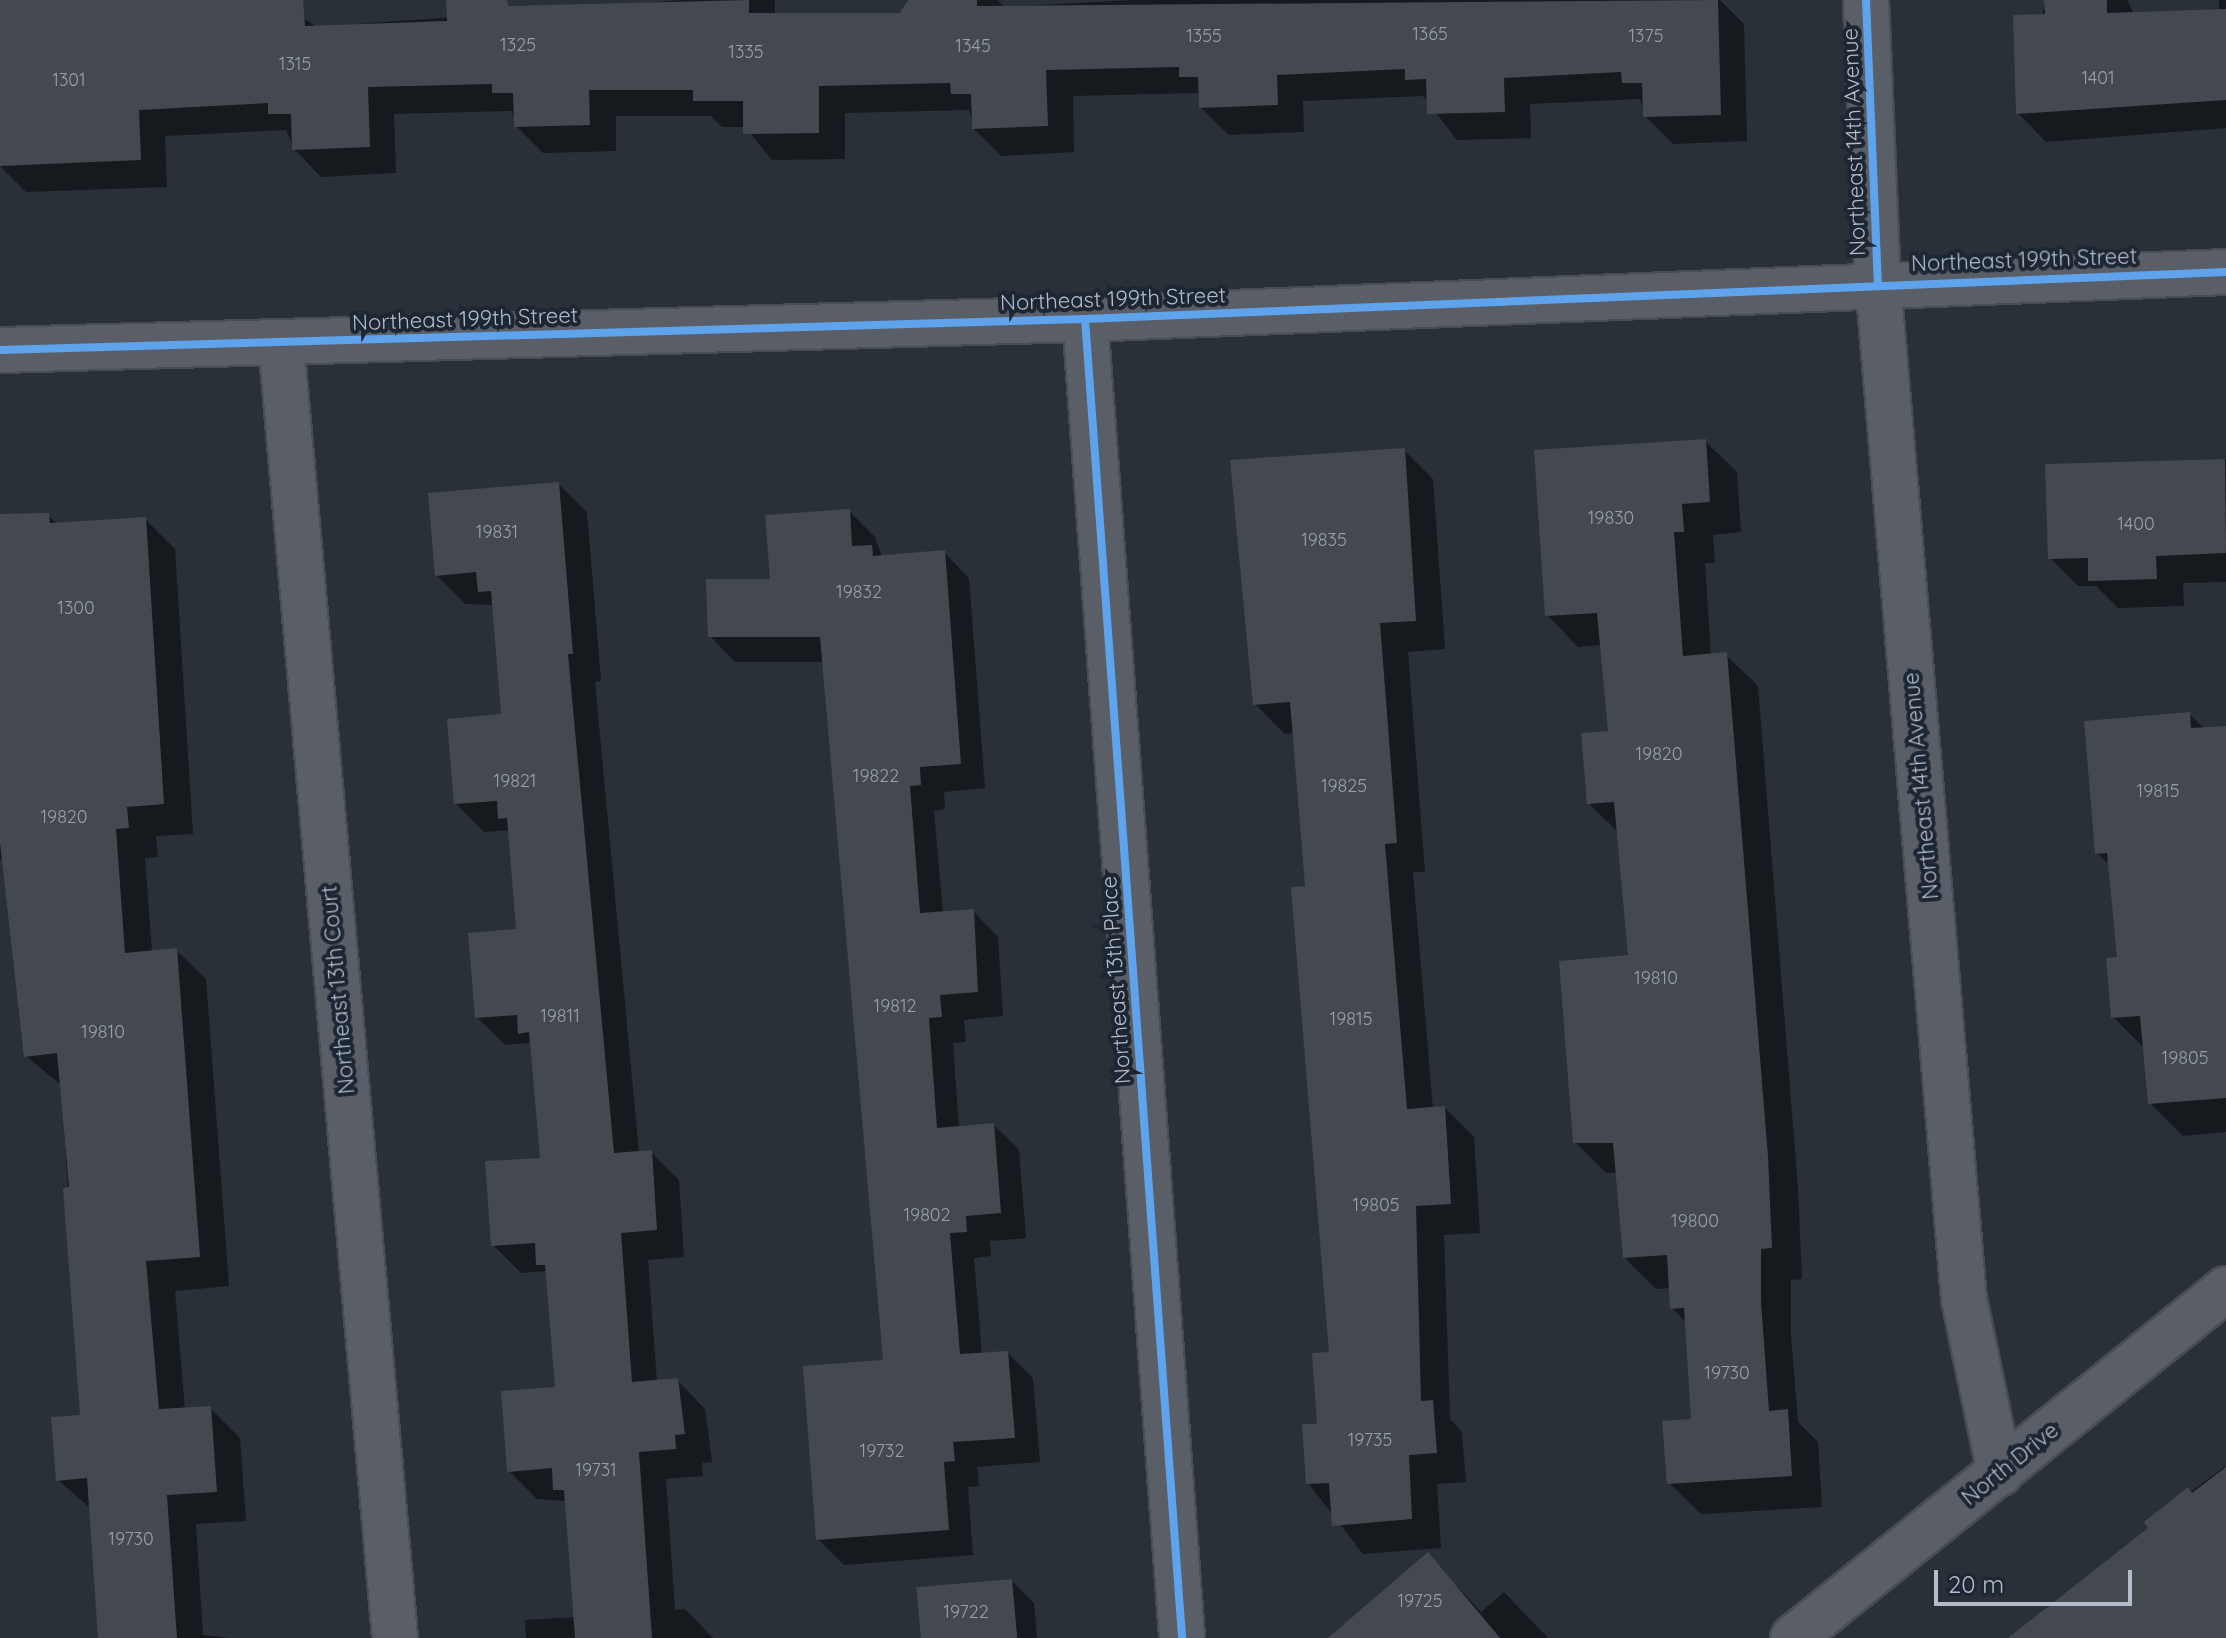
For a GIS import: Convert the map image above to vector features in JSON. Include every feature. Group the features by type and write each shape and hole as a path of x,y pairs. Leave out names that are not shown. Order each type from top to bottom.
{"street":[{"name":"Northeast 14th Avenue","path":"1866,0 1878,282 1964,1299 2000,1473"},
{"name":"Northeast 199th Street","path":"0,350 1085,319 1878,282 2226,272"},
{"name":"Northeast 13th Place","path":"1085,319 1182,1638"},
{"name":"Northeast 13th Court","path":"281,342 395,1638"},
{"name":"North Drive","path":"1793,1638 2226,1289"}],"building":[{"path":"0,0 303,0 305,26 447,21 446,0 507,0 508,6 749,0 749,13 900,13 908,0 977,0 977,6 1718,0 1721,115 1643,117 1642,83 1622,83 1621,72 1504,78 1505,112 1427,114 1426,79 1405,80 1405,69 1277,75 1278,105 1199,108 1198,77 1179,77 1179,67 1046,70 1048,126 972,129 971,94 951,94 950,83 819,86 819,133 743,134 743,101 693,101 693,90 589,90 590,125 514,127 513,93 492,93 492,84 368,87 370,147 292,150 291,114 268,114 268,103 139,110 141,160 0,166"},
{"path":"2044,0 2107,0 2107,13 2226,9 2226,100 2016,114 2013,15 2045,14"},
{"path":"1706,439 1710,502 1682,504 1684,532 1674,532 1683,656 1727,652 1768,1156 1772,1248 1761,1249 1761,1302 1769,1411 1788,1409 1792,1476 1667,1484 1662,1421 1691,1419 1684,1308 1670,1309 1667,1255 1623,1258 1613,1143 1573,1143 1559,961 1628,955 1614,802 1587,804 1581,733 1608,731 1597,613 1545,616 1534,450"},
{"path":"1405,448 1416,621 1380,623 1397,843 1385,844 1407,1109 1445,1106 1451,1204 1416,1206 1421,1401 1433,1400 1437,1453 1409,1455 1412,1519 1332,1526 1329,1483 1306,1484 1302,1424 1317,1424 1312,1353 1329,1352 1291,887 1305,886 1290,702 1253,705 1230,460"},
{"path":"2225,459 2226,553 2156,556 2157,579 2088,581 2088,558 2048,559 2045,464"},
{"path":"559,482 573,654 568,654 614,1153 652,1150 657,1230 621,1233 632,1382 678,1378 685,1434 675,1435 676,1449 639,1452 652,1638 575,1638 564,1490 553,1490 552,1468 507,1472 501,1391 555,1387 545,1265 536,1265 535,1243 491,1246 485,1161 540,1158 529,1032 518,1034 517,1015 475,1018 468,933 516,929 507,818 498,819 497,801 454,804 447,719 501,714 491,591 478,592 476,572 435,576 428,493"},
{"path":"850,509 852,546 872,545 873,556 945,550 961,764 920,767 921,785 910,786 920,913 974,909 978,992 940,995 942,1017 929,1018 937,1128 994,1123 1001,1213 966,1216 967,1232 950,1233 960,1354 1008,1351 1015,1438 953,1442 955,1461 944,1462 949,1530 816,1540 803,1366 883,1360 820,637 708,637 706,579 770,579 765,515"},
{"path":"49,513 50,523 146,517 164,804 127,807 129,828 116,829 125,953 177,948 200,1257 146,1261 159,1409 211,1406 217,1492 167,1495 177,1638 98,1638 87,1478 56,1481 51,1417 80,1415 63,1188 69,1187 57,1053 24,1057 0,843 0,514"},
{"path":"2190,712 2191,728 2226,726 2226,1098 2148,1104 2140,1016 2111,1018 2106,958 2117,957 2107,853 2095,854 2084,721"},
{"path":"2226,1467 2226,1638 2008,1638 2148,1528 2144,1522 2188,1487 2192,1493"},
{"path":"1428,1552 1500,1638 1328,1638"},
{"path":"1012,1579 1017,1638 921,1638 916,1587"}],"cycle path":[{"path":"1866,0 1878,282"},
{"path":"0,350 1085,319 2226,272"},
{"path":"1085,319 1182,1638"}]}
